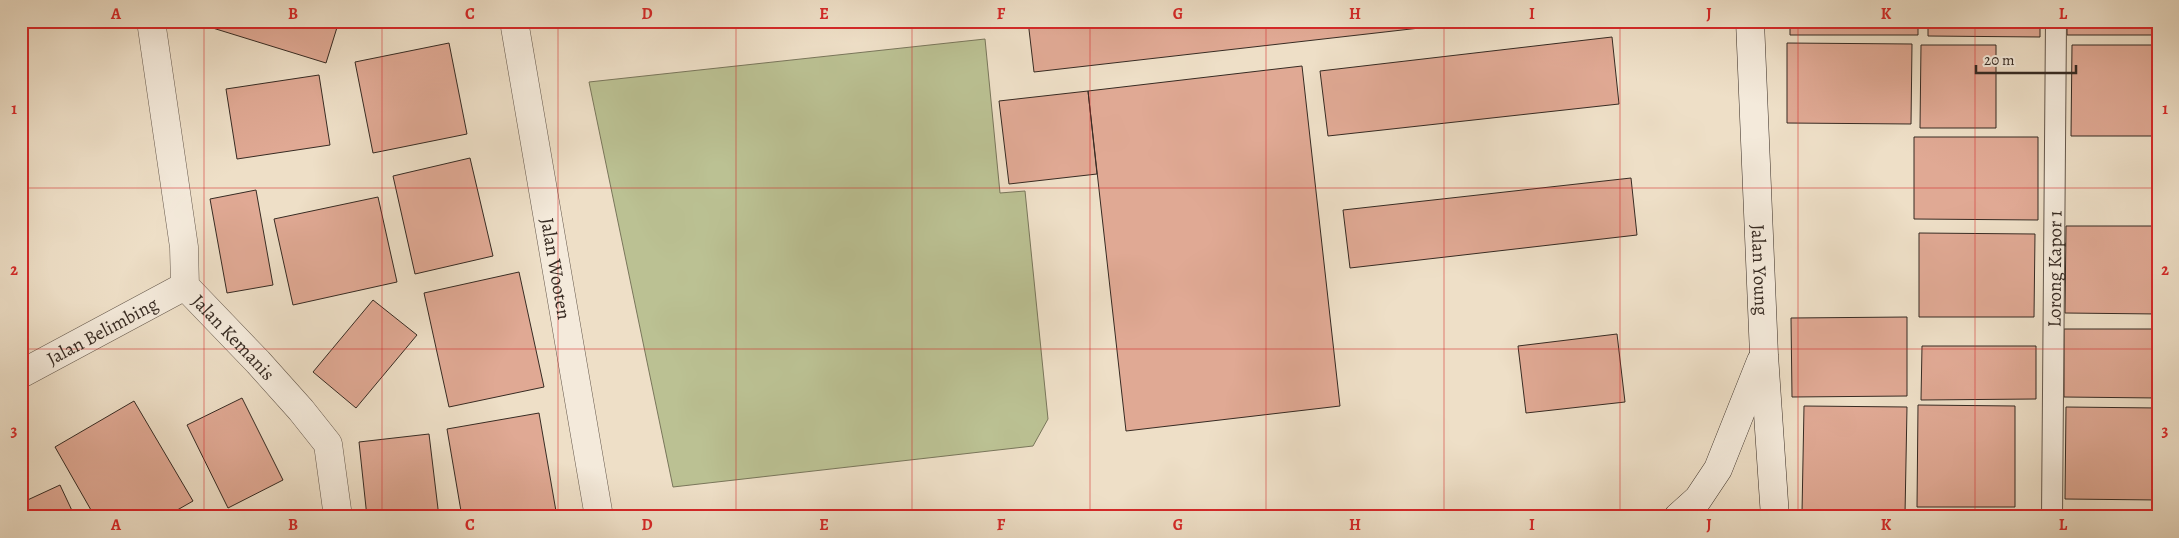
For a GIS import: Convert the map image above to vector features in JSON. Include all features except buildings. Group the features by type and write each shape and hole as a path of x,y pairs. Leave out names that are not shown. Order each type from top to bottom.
{"street":[{"name":"Jalan Kemanis","path":"151,21 184,246 184,286 258,362 301,410 328,444 338,517"},
{"name":"Jalan Wooten","path":"514,21 599,517"},
{"name":"Jalan Young","path":"1750,21 1764,355 1774,517"},
{"name":"Jalan Belimbing","path":"21,374 184,286"},
{"path":"1678,517 1698,499 1718,469 1764,355"}],"lane":[{"name":"Lorong Kapor 1","path":"2052,517 2056,21"}],"green space":[{"path":"985,39 1000,193 1025,191 1048,419 1033,446 673,487 589,82"}]}
